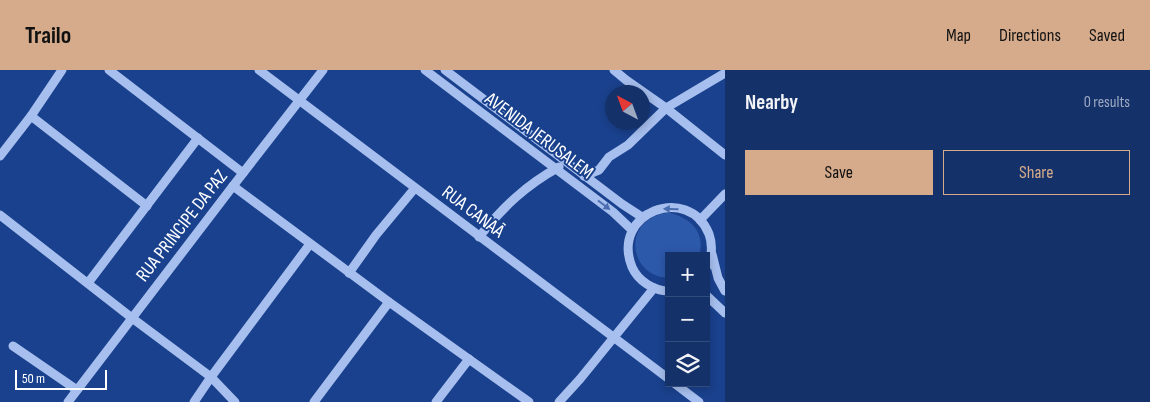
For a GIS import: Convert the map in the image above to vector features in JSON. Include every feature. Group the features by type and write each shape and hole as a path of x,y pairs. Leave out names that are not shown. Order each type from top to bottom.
{"street":[{"path":"0,156 31,116 62,70"},
{"path":"109,70 244,173"},
{"name":"RUA CANAÃ","path":"259,70 665,376"},
{"name":"RUA PRINCIPE DA PAZ","path":"68,402 323,70"},
{"name":"AVENIDA JERUSALEM","path":"425,70 613,212 632,230"},
{"name":"AVENIDA JERUSALEM","path":"445,70 584,176 642,217"},
{"path":"614,70 666,108 725,156"},
{"path":"584,176 598,170 609,157 628,145 666,108 725,73"},
{"path":"460,96 467,87"},
{"path":"31,116 147,206"},
{"path":"88,283 198,138"},
{"path":"479,237 517,195 567,163"},
{"path":"233,186 348,273 529,402"},
{"path":"348,273 376,235 415,188"},
{"path":"700,220 725,194"},
{"path":"665,290 654,288 642,281 633,270 628,258 628,244 632,230 642,217 656,209 672,207 687,211 700,220 706,229 710,239 718,278 725,291"},
{"path":"0,215 211,377 235,402"},
{"path":"194,402 310,244"},
{"path":"710,256 711,250"},
{"path":"558,402 580,379 654,288"},
{"path":"707,297 725,313"},
{"path":"314,402 388,302"},
{"path":"13,346 77,390"},
{"path":"436,402 468,359"},
{"path":"679,387 699,402"}],"shaded area":[{"path":"664,213 678,215 690,223 698,234 701,248 700,252 665,252 665,277 656,275 646,269 639,261 636,251 636,240 639,230 647,221"}]}
